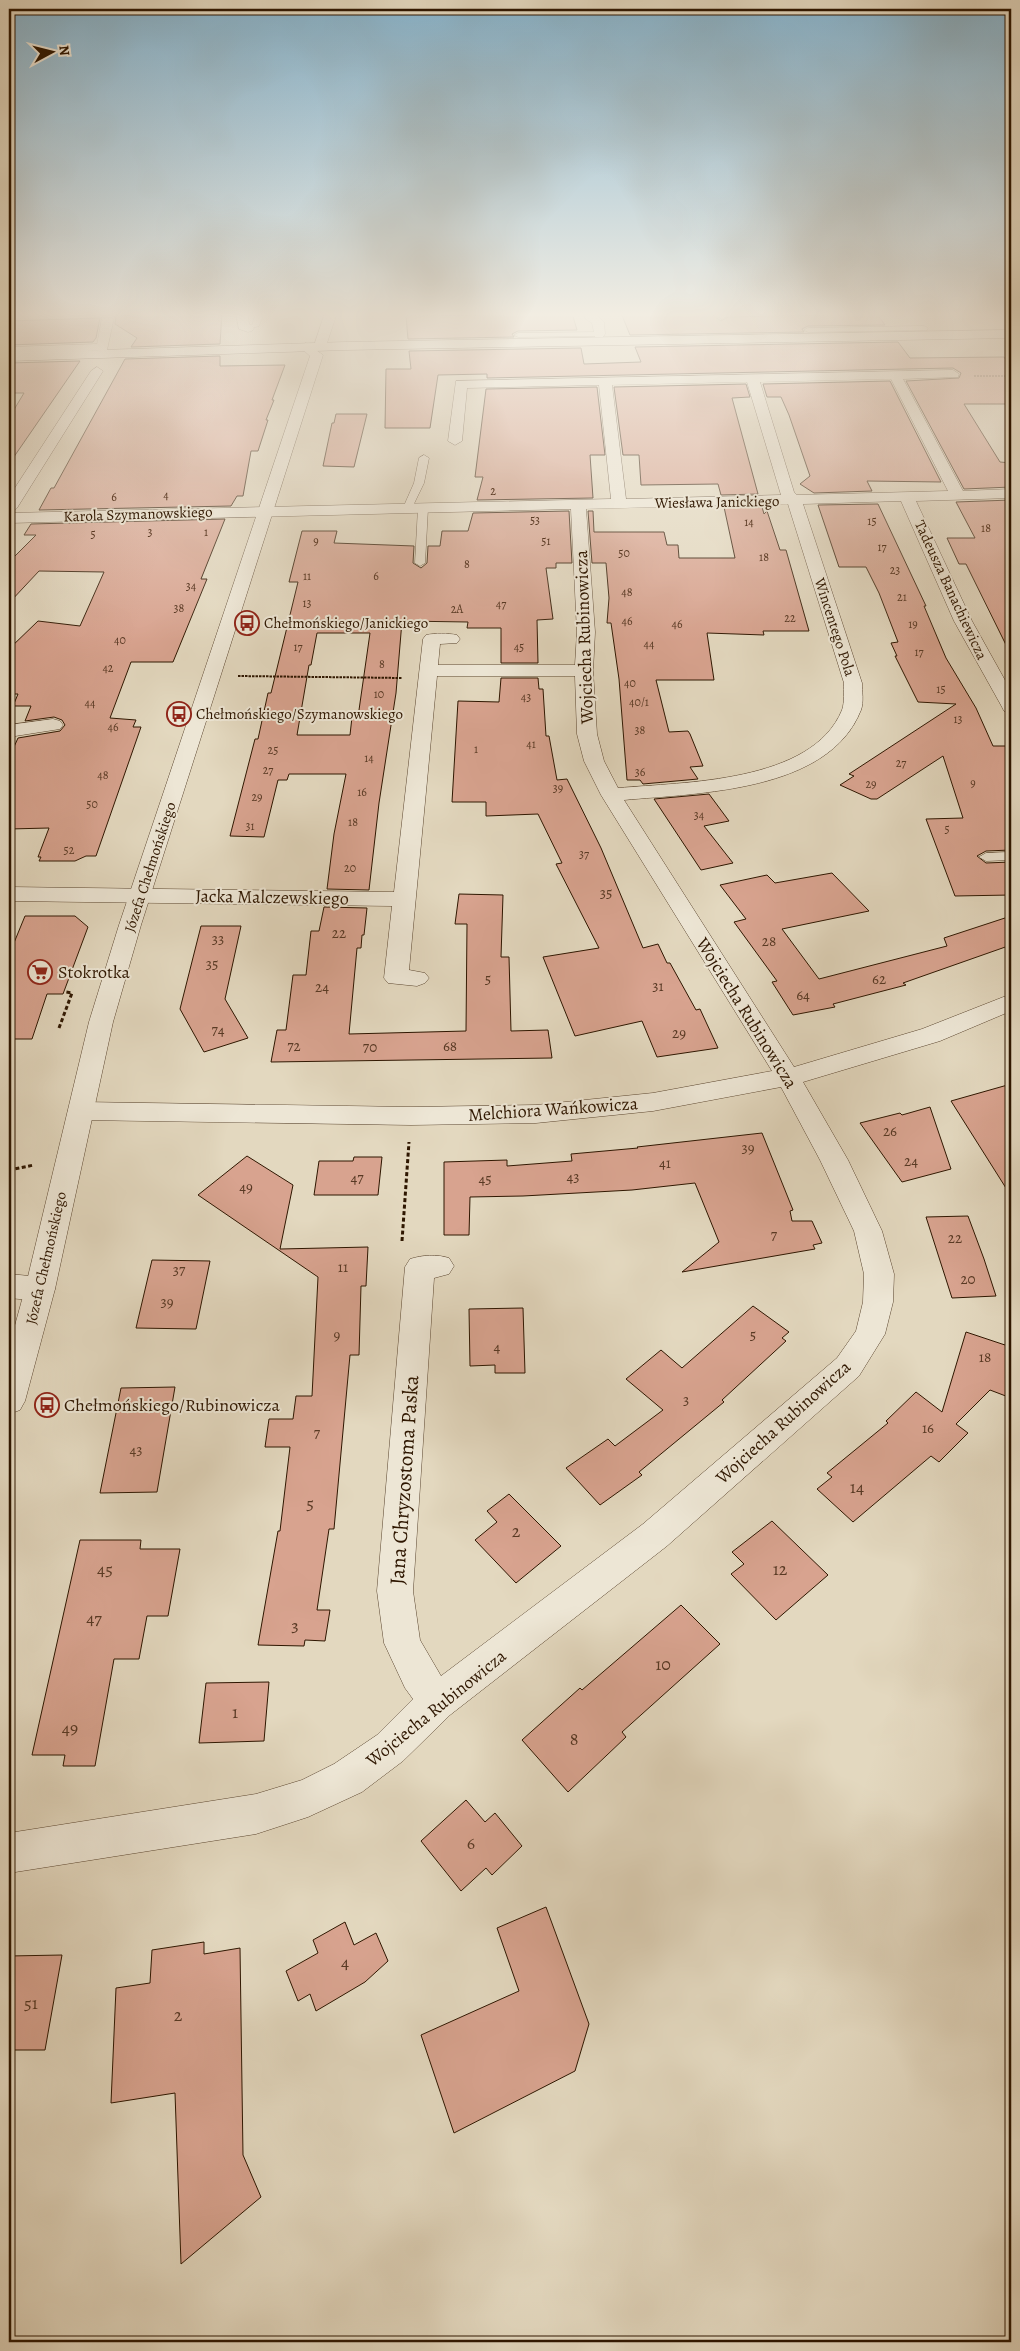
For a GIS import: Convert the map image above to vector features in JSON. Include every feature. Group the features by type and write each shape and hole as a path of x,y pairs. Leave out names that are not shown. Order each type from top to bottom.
{"street":[{"path":"9,508 64,423"},
{"name":"Józefa Chełmońskiego","path":"9,1401 40,1289 101,1022 140,895 266,510 292,423"},
{"path":"455,441 457,423"},
{"path":"610,423 619,504"},
{"name":"Wincentego Pola","path":"611,794 696,787 750,779 793,765 827,746 841,732 852,709 853,683 794,500 787,493 766,423"},
{"path":"920,423 958,495"},
{"name":"Wiesława Janickiego","path":"266,510 578,505 1011,494"},
{"name":"Tadeusza Banachiewicza","path":"907,497 963,621 1011,707"},
{"name":"Wojciecha Rubinowicza","path":"9,1853 256,1814 308,1798 348,1778 390,1748 437,1702 655,1535 848,1367 870,1334 878,1302 879,1274 868,1231 834,1160 788,1077 611,794 594,760 587,734 584,670 586,632 578,505"},
{"name":"Karola Szymanowskiego","path":"9,518 266,510"},
{"path":"417,978 396,978 403,899 432,639 451,639"},
{"path":"429,670 584,670"},
{"path":"9,731 53,725"},
{"name":"Jacka Malczewskiego","path":"9,894 403,899"},
{"name":"Melchiora Wańkowicza","path":"80,1111 411,1116 536,1114 653,1102 788,1077 931,1035 1010,1003"},
{"name":"Jana Chryzostoma Paska","path":"437,1702 418,1675 402,1643 396,1591 420,1267 439,1266"},
{"path":"9,1286 40,1289"}],"lane":[{"path":"420,563 415,508 424,458"},
{"path":"986,857 1011,856"}],"path":[{"path":"236,676 408,678"},
{"path":"59,1028 72,992 66,992"},
{"path":"402,1240 410,1136"},
{"path":"9,1170 34,1165"}],"building":[{"path":"9,423 37,423 9,464"},
{"path":"90,423 267,423 258,451 251,451 243,496 237,496 231,506 39,510 51,488 54,488"},
{"path":"332,423 365,423 354,467 323,466"},
{"path":"385,423 431,423 430,428 385,428"},
{"path":"482,423 601,423 605,455 590,455 593,498 477,500 483,477 475,477"},
{"path":"619,423 739,423 758,494 721,495 718,484 641,485 639,455 623,455"},
{"path":"792,423 911,423 941,482 867,481 872,491 814,493 800,484 810,476"},
{"path":"928,423 976,423 1000,462 1011,463 1011,487 964,489"},
{"path":"1011,500 1011,655 966,564 959,564 947,538 975,538 956,502"},
{"path":"878,504 926,606 924,606 946,658 976,708 993,746 1011,746 1011,850 986,851 977,856 986,863 1011,862 1011,895 955,896 926,819 963,818 943,756 877,799 871,799 840,785 854,776 849,774 956,704 918,702 895,656 897,656 891,643 898,642 879,593 866,567 839,567 818,505"},
{"path":"724,507 762,507 764,514 767,511 780,550 786,550 809,631 763,631 764,635 707,633 714,680 656,680 669,732 688,731 690,734 703,766 690,767 698,779 643,784 640,780 627,780 619,679 611,623 607,623 609,598 606,563 592,563 588,511 593,511 594,532 664,532 667,545 678,545 679,558 735,558"},
{"path":"569,511 572,563 556,563 556,568 546,568 553,619 537,620 538,663 501,663 501,628 467,628 468,622 402,621 396,693 379,803 369,890 327,889 334,834 346,774 289,774 287,780 278,780 264,837 230,836 255,739 258,739 268,693 271,693 298,582 289,582 302,531 337,531 334,543 414,546 413,563 421,568 427,563 428,546 440,546 442,531 468,531 473,513","holes":["317,633 370,633 358,717 352,717 350,735 297,735 309,665 311,665"]},
{"path":"225,519 201,579 207,579 173,662 131,662 110,718 136,720 133,727 141,727 96,856 86,856 75,861 39,861 41,857 38,857 49,828 9,829 9,758 18,738 60,731 65,725 62,720 54,717 25,721 31,706 13,706 18,694 9,694 9,649 38,621 80,626 104,572 39,571 9,603 9,562 36,535 24,535 31,524"},
{"path":"501,678 538,678 539,689 543,689 546,736 549,736 557,780 567,779 601,848 643,948 658,944 667,963 670,963 696,1010 700,1009 718,1048 657,1057 642,1021 575,1036 543,957 599,948 556,864 562,863 538,814 486,816 486,802 452,802 458,701 499,702"},
{"path":"709,794 729,821 704,826 733,863 701,870 654,799"},
{"path":"832,873 869,911 782,929 819,979 947,946 944,938 1011,916 1011,945 903,983 906,985 833,1004 835,1007 793,1015 772,982 777,981 734,922 746,919 720,885 767,875 775,883"},
{"path":"459,894 503,895 501,957 509,957 511,1031 548,1030 552,1058 271,1062 277,1030 286,1030 293,975 306,975 311,931 319,931 324,907 367,908 361,948 357,948 349,1034 466,1031 467,924 455,924"},
{"name":"Stokrotka","path":"25,916 75,916 88,927 63,994 47,994 32,1039 9,1039 9,955"},
{"path":"201,926 241,926 225,999 248,1038 204,1052 180,1009"},
{"path":"1011,1084 1011,1196 951,1101"},
{"path":"930,1107 951,1169 902,1182 860,1123 900,1113 902,1115"},
{"path":"762,1133 793,1210 790,1211 792,1221 812,1221 822,1243 813,1245 815,1249 682,1272 719,1242 695,1183 632,1190 470,1197 469,1235 444,1235 444,1162 507,1160 507,1166 572,1161 571,1154"},
{"path":"247,1156 293,1185 280,1249 368,1247 366,1286 361,1286 359,1355 350,1355 334,1529 329,1529 317,1610 330,1610 325,1641 305,1640 304,1646 258,1645 278,1531 280,1531 290,1447 265,1447 269,1419 293,1419 296,1396 312,1396 318,1277 198,1195"},
{"path":"354,1157 382,1157 378,1195 314,1195 319,1161 353,1161"},
{"path":"968,1216 996,1296 952,1298 926,1217"},
{"path":"152,1260 210,1261 196,1329 136,1328"},
{"path":"753,1306 789,1332 782,1338 786,1341 722,1400 724,1402 639,1472 642,1475 600,1505 566,1468 608,1439 615,1446 663,1410 626,1379 661,1350 682,1368"},
{"path":"523,1308 525,1373 495,1373 495,1365 470,1366 469,1309"},
{"path":"966,1332 1011,1347 1011,1398 990,1390 956,1424 968,1433 939,1462 931,1456 853,1522 817,1489 832,1477 827,1473 888,1423 886,1421 916,1392 942,1412"},
{"path":"175,1387 157,1492 100,1493 121,1388"},
{"path":"509,1494 561,1546 516,1583 475,1540 497,1522 487,1511"},
{"path":"772,1521 828,1575 776,1620 731,1574 744,1564 732,1552"},
{"path":"80,1540 141,1540 140,1549 180,1549 168,1616 147,1616 139,1659 114,1659 95,1766 63,1766 65,1755 32,1755"},
{"path":"681,1605 720,1644 622,1732 626,1737 568,1792 522,1740 580,1688 582,1690"},
{"path":"269,1682 264,1741 199,1743 206,1683"},
{"path":"466,1800 485,1822 495,1813 522,1846 492,1875 486,1868 461,1891 421,1841"},
{"path":"546,1907 589,2024 575,2071 454,2133 421,2035 519,1991 497,1928"},
{"path":"345,1922 354,1945 376,1933 388,1961 365,1982 316,2011 310,1994 298,2001 286,1971 318,1953 313,1940"},
{"path":"204,1942 204,1954 240,1948 243,2155 261,2197 181,2264 175,2093 111,2103 116,1988 150,1983 152,1950"},
{"path":"62,1955 45,2050 9,2050 9,1956"}],"place":[{"name":"Chełmońskiego/Janickiego","path":"247,623"},
{"name":"Chełmońskiego/Szymanowskiego","path":"179,714"},
{"name":"Stokrotka","path":"40,972"},
{"name":"Chełmońskiego/Rubinowicza","path":"47,1405"}]}
